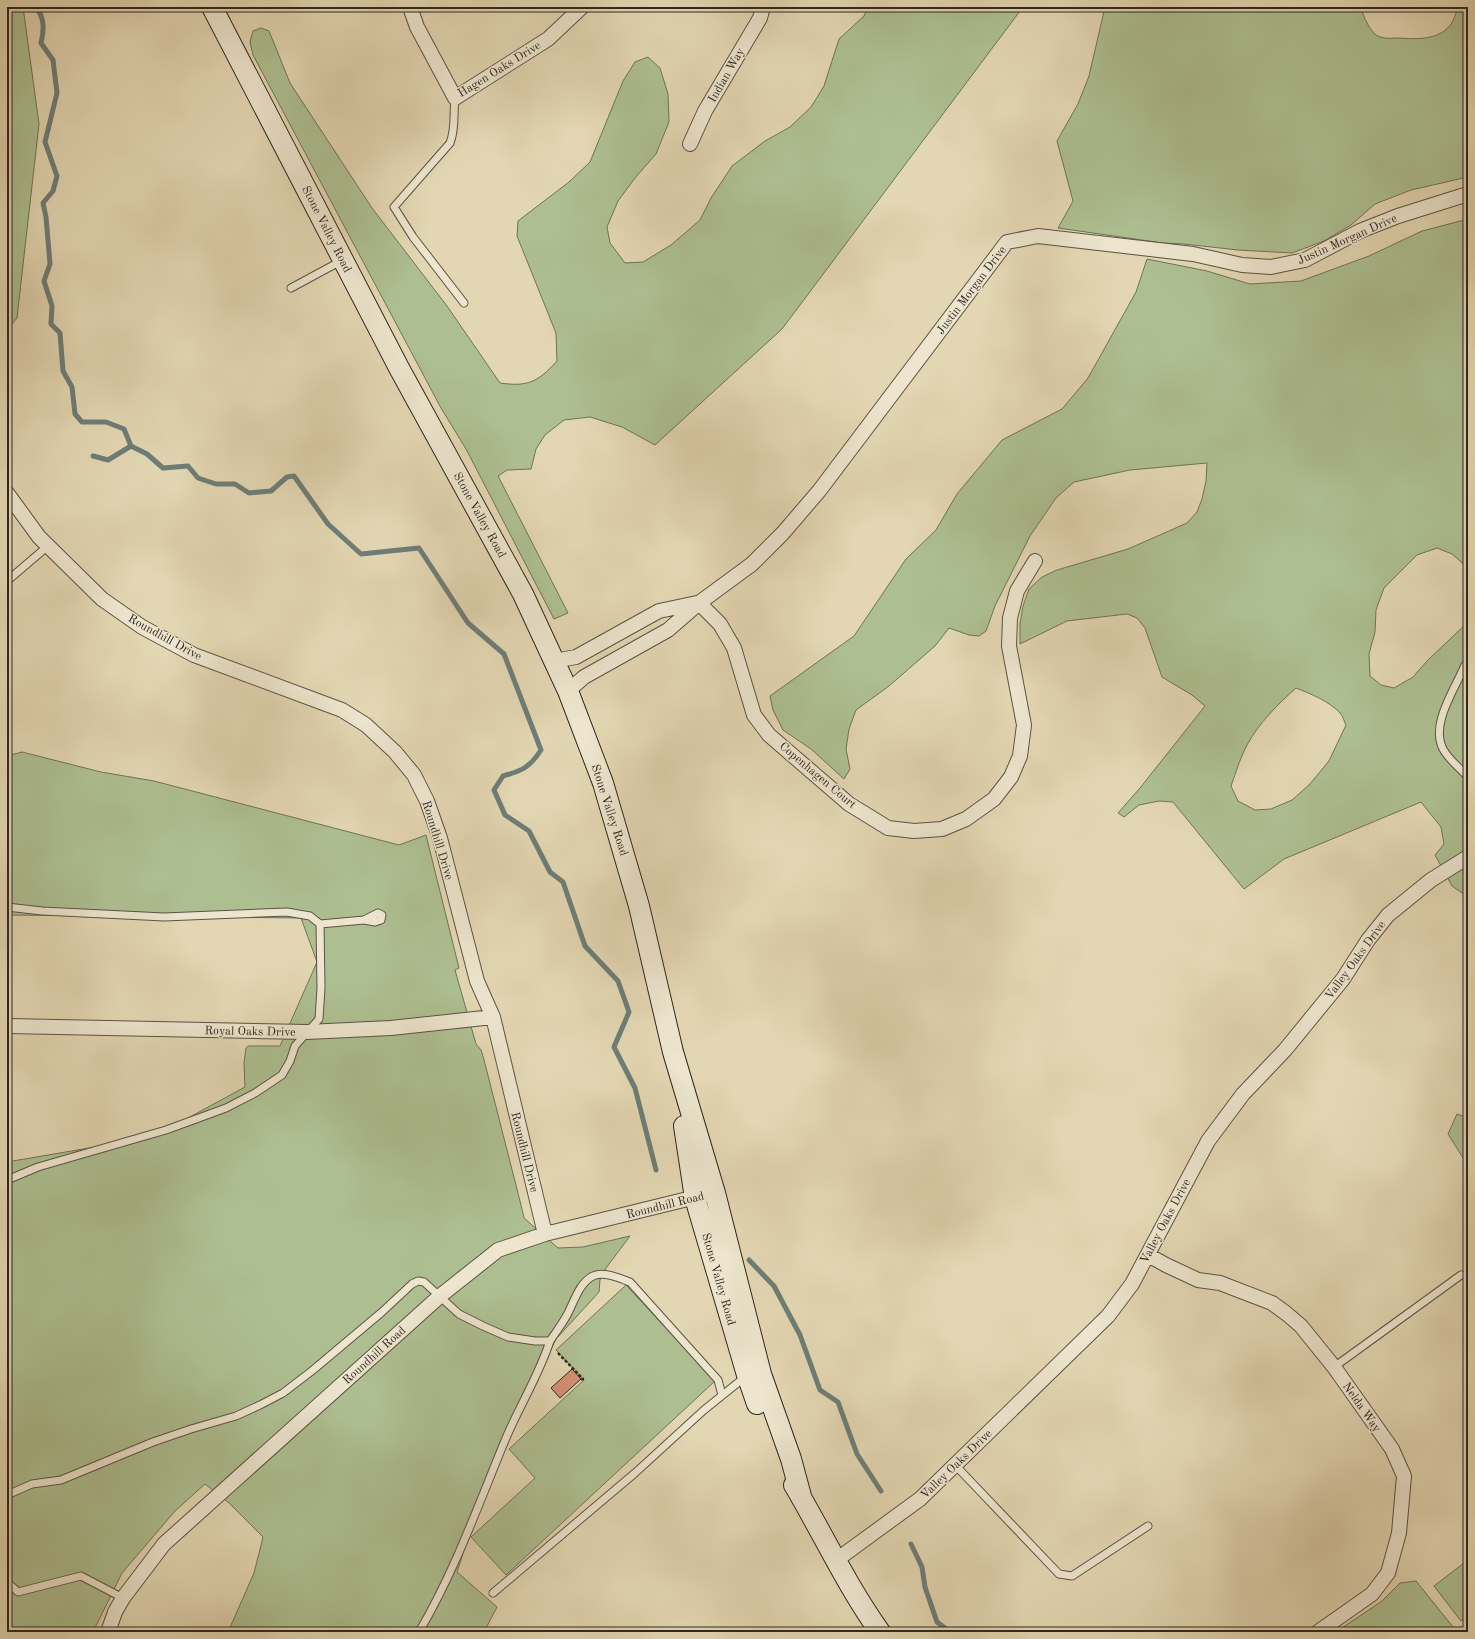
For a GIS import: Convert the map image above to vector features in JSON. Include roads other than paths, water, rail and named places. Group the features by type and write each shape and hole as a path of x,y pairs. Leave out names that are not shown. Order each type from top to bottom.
{"street":[{"name":"Stone Valley Road","path":"212,7 399,368 523,594 568,691 602,783 639,906 673,1052 715,1193 761,1374 791,1459 800,1496"},
{"name":"Hagen Oaks Drive","path":"410,7 417,27 455,98 548,39 582,7"},
{"name":"Indian Way","path":"690,144 705,111 760,18 763,7"},
{"name":"Justin Morgan Drive","path":"568,691 584,677 668,630 699,603 752,564 783,533 809,503 1007,242 1038,236 1193,254 1242,265 1271,267 1305,260 1360,231 1398,216 1468,194"},
{"name":"Roundhill Drive","path":"7,493 39,537 48,546 102,599 142,627 194,655 342,710 366,725 396,752 414,775 427,801 440,838 477,981 493,1017 545,1234"},
{"name":"Copenhagen Court","path":"699,603 720,624 734,648 754,715 769,735 849,804 888,828 914,831 942,828 966,819 994,799 1011,777 1020,756 1024,725 1010,646 1010,618 1017,591 1035,561"},
{"path":"554,661 576,657 659,611 699,603"},
{"name":"Valley Oaks Drive","path":"835,1561 920,1498 1108,1316 1132,1284 1208,1141 1243,1094 1285,1050 1344,979 1368,940 1394,910 1431,880 1468,857"},
{"name":"Royal Oaks Drive","path":"7,1026 307,1032 391,1028 493,1017"},
{"name":"Stone Valley Road","path":"673,1052 695,1198 747,1375 779,1459 835,1561 865,1611 880,1632"},
{"name":"Roundhill Road","path":"108,1632 115,1612 123,1598 164,1544 440,1296 498,1250 545,1234 715,1193"},
{"name":"Nelda Way","path":"1148,1255 1198,1280 1220,1283 1272,1303 1301,1326 1334,1367 1392,1449 1404,1476 1399,1533 1388,1574 1372,1594 1318,1632"}],"lane":[{"path":"455,98 453,114 454,130 450,143 394,207 413,237 464,303"},
{"path":"292,288 343,260"},
{"path":"7,582 48,546"},
{"path":"1468,663 1465,666 1441,718 1439,739 1448,756 1468,777"},
{"path":"7,907 42,911 164,917 287,912 310,916 320,924 364,920"},
{"path":"7,1180 38,1166 166,1130 238,1102 255,1093 282,1075 290,1061 295,1046 319,1020 321,988 320,924"},
{"path":"419,1632 450,1573 518,1411 546,1354 549,1343 583,1284 594,1276 606,1274 630,1282 718,1380 722,1395"},
{"path":"1334,1367 1461,1275"},
{"path":"7,1495 32,1484 61,1480 153,1442 236,1416 283,1393 382,1312 412,1284 418,1281 424,1282 459,1314 482,1326 508,1337 549,1343"},
{"path":"493,1593 635,1473 722,1395 747,1375"},
{"path":"955,1465 1060,1574 1072,1576 1148,1526"},
{"path":"7,1582 18,1592 81,1576 123,1598"}],"waterway":[{"path":"36,7 39,11 43,24 41,43 53,60 57,93 45,142 57,176 53,191 43,203 46,217 50,264 44,281 52,306 51,324 60,333 63,371 72,387 75,414 82,422 106,422 124,429 131,446 147,454 163,468 188,466 198,478 216,484 235,484 249,493 271,491 287,477 294,476 328,524 361,554 419,548 468,623 504,654 541,750 533,761 525,768 503,776 494,790 505,815 529,831 550,872 563,882 585,946 618,981 629,1012 614,1047 635,1088 656,1170"},
{"path":"93,456 108,460 131,446"},
{"path":"749,1260 774,1286 800,1335 820,1390 838,1402 857,1454 881,1491"},
{"path":"911,1544 922,1567 925,1587 937,1622 950,1632"}]}
